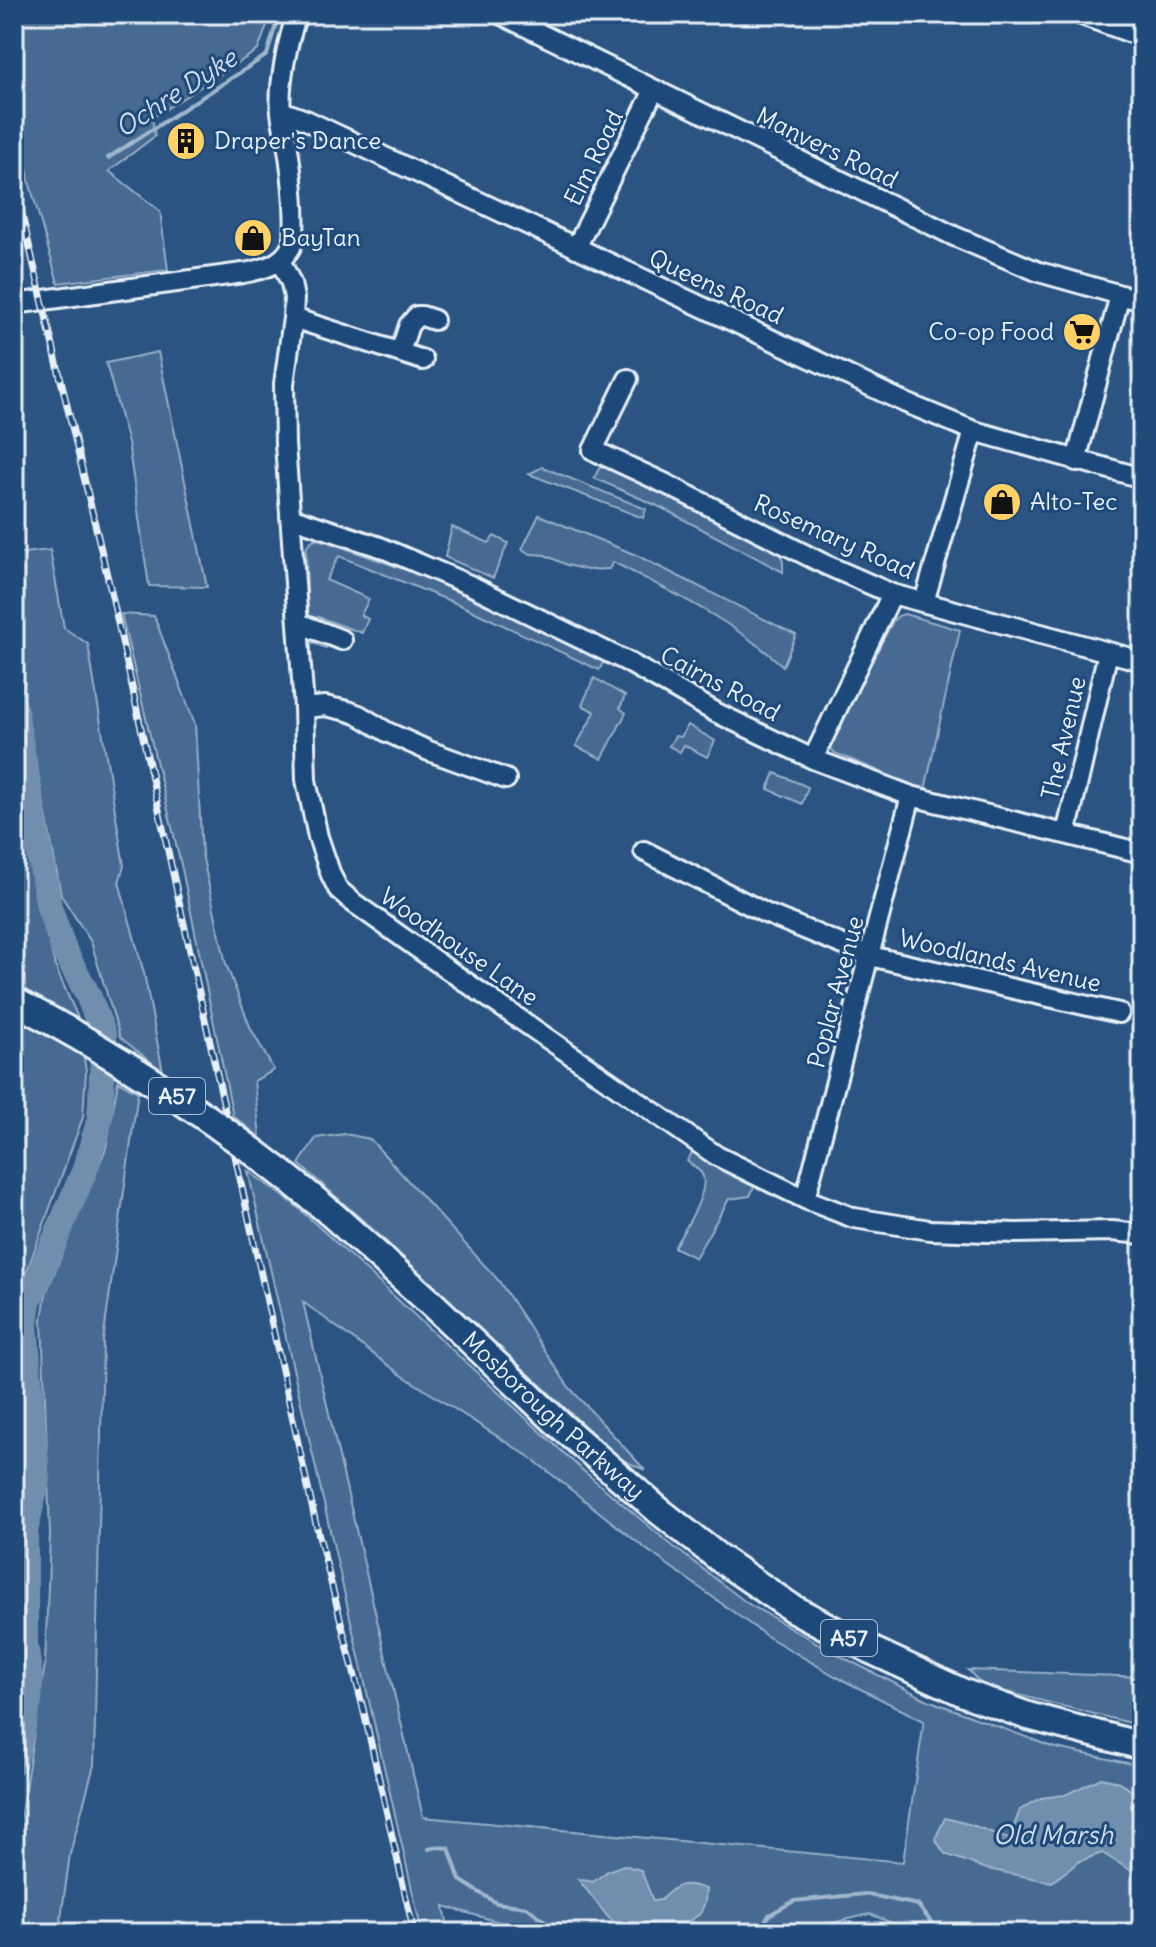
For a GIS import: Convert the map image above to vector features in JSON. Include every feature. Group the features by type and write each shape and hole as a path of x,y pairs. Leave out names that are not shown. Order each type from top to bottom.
{"highway":[{"name":"Mosborough Parkway","path":"14,1001 69,1030 168,1090 246,1144 327,1210 560,1425 658,1510 719,1558 792,1608 873,1651 964,1693 1028,1716 1142,1746"}],"street":[{"path":"14,304 243,273 280,260 291,248 295,231 281,111 284,68 297,14"},
{"name":"Manvers Road","path":"500,14 954,236 1039,272 1142,301"},
{"path":"1079,14 1142,37"},
{"name":"Elm Road","path":"576,248 654,90"},
{"name":"Queens Road","path":"281,111 306,120 891,396 974,431 1142,478"},
{"name":"Woodhouse Lane","path":"280,260 293,289 293,318 284,384 285,444 304,708 306,780 318,837 338,889 445,968 717,1156 805,1199 854,1218 930,1230 1016,1233 1112,1231 1142,1234"},
{"path":"1076,461 1120,295"},
{"path":"400,352 409,325 417,316 434,320"},
{"path":"293,318 423,360"},
{"name":"Rosemary Road","path":"628,379 593,450 824,564 892,594 1142,661"},
{"path":"924,602 974,431"},
{"name":"Cairns Road","path":"290,517 380,547 472,586 626,661 717,713 813,759 911,796 1142,853"},
{"path":"813,759 892,594"},
{"path":"298,623 342,640"},
{"name":"The Avenue","path":"1066,834 1108,652"},
{"path":"304,708 325,706 348,711 429,751 506,779"},
{"name":"Poplar Avenue","path":"805,1199 911,796"},
{"name":"Woodlands Avenue","path":"644,851 765,913 870,956 1119,1013"}],"shaded area":[{"path":"14,14 271,14 258,50 152,118 155,136 109,171 160,211 168,270 58,283 29,181 14,90"},
{"path":"158,352 207,587 149,586 128,443 106,363"},
{"path":"601,465 780,553 783,572 660,507 594,478"},
{"path":"542,467 646,509 643,518 529,474"},
{"path":"539,515 636,555 796,635 783,666 722,621 613,562 609,569 587,570 522,549"},
{"path":"452,527 489,543 494,536 508,543 493,578 445,557"},
{"path":"314,539 426,577 605,660 599,670 460,605 339,556 326,580 369,599 361,615 368,619 362,633 318,617 317,627 330,631 326,648 308,641 306,550"},
{"path":"50,550 64,628 88,644 124,866 119,882 144,973 163,1072 120,1037 91,942 61,895 14,646 14,554"},
{"path":"121,614 154,616 195,724 202,854 226,964 251,1029 274,1070 254,1081 260,1137 233,1116 182,869"},
{"path":"904,614 960,630 925,790 835,753 831,747 832,734 893,621"},
{"path":"594,678 625,696 620,708 626,713 602,759 576,746 595,712 582,705"},
{"path":"688,725 715,741 707,757 684,745 680,752 669,746 675,736 681,737"},
{"path":"775,773 808,787 802,804 768,789"},
{"path":"22,827 55,966 78,1018 86,1071 83,1117 16,1301 15,1345 22,1476 14,1534 14,828"},
{"path":"118,1081 138,1092 103,1341 94,1765 70,1854 59,1933 14,1933 14,1857 45,1664 50,1534 42,1319 46,1293 106,1148"},
{"path":"345,1134 370,1139 499,1281 568,1386 645,1470 620,1459 299,1164 316,1138"},
{"path":"693,1151 709,1164 754,1187 750,1196 729,1199 695,1258 674,1247 703,1190 702,1174 687,1161"},
{"path":"248,1171 293,1203 580,1468 747,1603 844,1658 928,1700 1052,1747 1142,1766 1142,1933 916,1933 870,1914 795,1933 524,1933 523,1929 444,1906 449,1933 422,1933","holes":["303,1302 400,1374 531,1458 646,1549 765,1635 835,1676 924,1721 903,1862 423,1817"]},
{"path":"968,1670 1142,1677 1142,1726 983,1686"}],"water":[{"name":"Old Marsh","path":"1101,1778 1119,1782 1142,1798 1142,1877 1102,1853 1080,1861 1052,1882 987,1869 945,1854 935,1839 945,1818 1009,1839 1020,1810 1041,1798 1065,1795"},
{"path":"623,1865 641,1870 653,1901 661,1900 682,1885 706,1889 700,1914 663,1933 628,1933 608,1917 578,1879 593,1882"}],"waterway":[{"name":"Ochre Dyke","path":"108,158 267,55 279,14"},
{"path":"14,706 49,907 64,950 88,995 104,1036 100,1119 84,1172 28,1302 25,1324 37,1481 25,1531 25,1643 30,1678 29,1701 14,1762"},
{"path":"429,1849 449,1848 460,1880 496,1903 527,1907 545,1921 550,1933"},
{"path":"758,1933 769,1915 794,1901 865,1894 918,1905 937,1930 945,1933"}],"railway":[{"path":"14,181 112,596 315,1520 363,1708 414,1933"}],"place":[{"name":"Draper's Dance","path":"186,141"},
{"name":"BayTan","path":"253,238"},
{"name":"Co-op Food","path":"1082,332"},
{"name":"Alto-Tec","path":"1002,502"}]}
